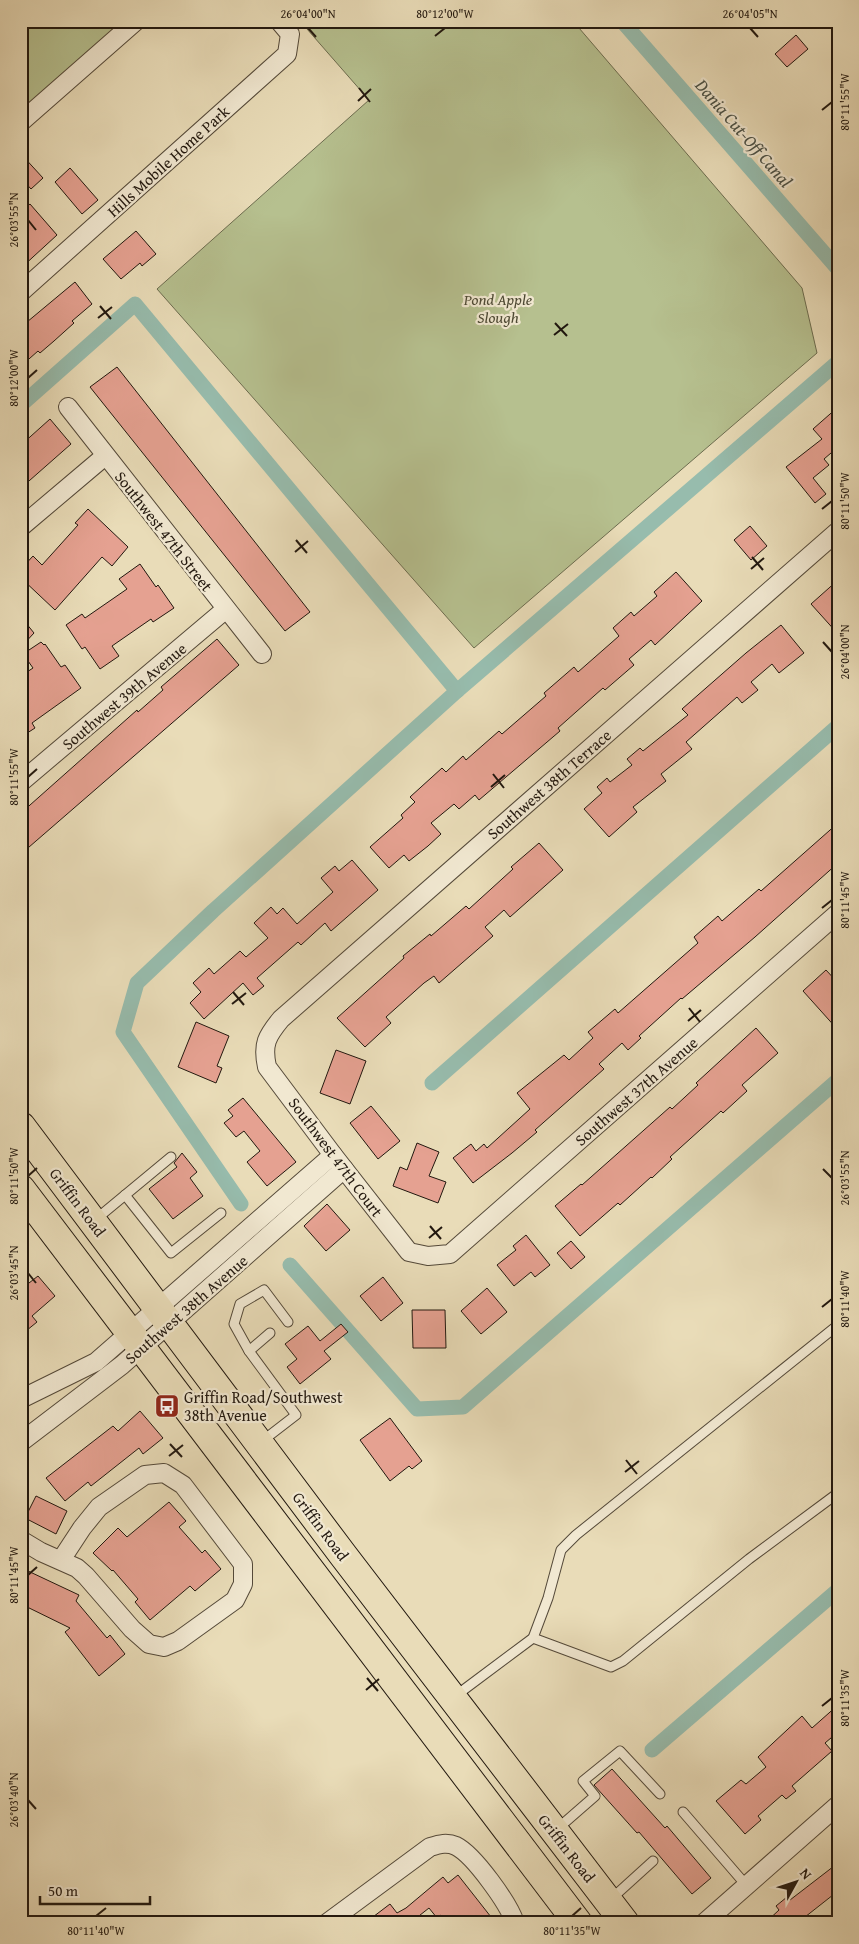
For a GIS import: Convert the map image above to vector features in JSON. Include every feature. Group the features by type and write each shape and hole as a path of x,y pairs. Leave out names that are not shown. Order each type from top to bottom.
{"main road":[{"name":"Griffin Road","path":"21,1126 452,1698 625,1923"},
{"path":"21,1189 578,1923"}],"street":[{"path":"21,122 136,21"},
{"name":"Hills Mobile Home Park","path":"21,292 287,54 290,34 278,21"},
{"name":"Southwest 47th Street","path":"68,407 262,654"},
{"path":"21,527 105,456"},
{"name":"Southwest 38th Terrace","path":"266,1042 268,1035 281,1018 838,531"},
{"name":"Southwest 39th Avenue","path":"21,782 226,609"},
{"name":"Southwest 37th Avenue","path":"428,1256 450,1254 838,913"},
{"name":"Southwest 47th Court","path":"266,1042 264,1052 267,1067 333,1155 409,1252 428,1256"},
{"name":"Southwest 38th Avenue","path":"164,1316 333,1155"},
{"name":"Southwest 38th Avenue","path":"21,1399 136,1340 344,1169"},
{"name":"Southwest 38th Avenue","path":"21,1442 122,1366 136,1340"},
{"path":"21,1540 41,1552 77,1568 132,1629 149,1644 164,1646 178,1641 235,1600 243,1584 242,1564 183,1485 164,1473 145,1475 132,1482 99,1507 82,1528 61,1560"},
{"path":"704,1923 838,1805"},
{"path":"329,1922 430,1847 443,1843 455,1846 466,1852 510,1909 515,1922"}],"lane":[{"path":"833,21 838,26"},
{"path":"93,1222 171,1157"},
{"path":"125,1195 171,1253 221,1213"},
{"path":"259,1443 296,1415 249,1351 234,1324 240,1304 264,1290 288,1322"},
{"path":"452,1698 533,1638 548,1598 561,1550 576,1535 838,1326"},
{"path":"249,1351 270,1333"},
{"path":"533,1638 611,1667 624,1661 749,1560 838,1493"},
{"path":"554,1831 596,1796 583,1781 620,1751 660,1794"},
{"path":"683,1812 746,1885"},
{"path":"608,1902 653,1861"}],"green space":[{"path":"21,21 124,21 21,111"},
{"name":"Pond Apple Slough","path":"300,21 573,21 802,288 817,353 474,648 157,289 369,100"}],"building":[{"path":"796,35 808,49 787,67 775,54"},
{"path":"21,154 43,178 31,189 21,178"},
{"path":"70,168 98,200 82,214 55,182"},
{"path":"30,204 57,235 21,268 21,212"},
{"path":"136,231 156,254 142,266 140,263 121,279 103,259"},
{"path":"75,282 92,304 72,321 74,323 54,341 40,353 38,351 21,366 21,327"},
{"path":"117,367 310,612 285,631 90,387"},
{"path":"838,407 838,447 824,459 829,465 813,478 826,494 815,503 786,467 822,439 813,429"},
{"path":"50,419 71,444 21,488 21,445"},
{"path":"88,509 128,547 112,566 102,557 55,610 21,578 21,569 33,556 42,565 78,525 75,523"},
{"path":"750,526 767,546 751,560 734,540"},
{"path":"140,564 174,608 153,622 151,619 112,646 119,656 100,669 85,647 82,649 66,625 82,614 85,618 127,589 119,579"},
{"path":"676,572 702,601 655,645 651,640 629,659 634,665 605,690 603,688 558,728 560,731 479,800 475,795 459,809 454,804 431,823 441,834 428,846 409,861 404,855 389,868 370,847 403,818 401,815 415,802 410,797 442,768 446,772 463,756 466,760 499,731 502,734 546,696 544,693 574,667 578,672 619,636 613,628 631,612 634,616 657,596 654,592"},
{"path":"838,580 838,634 811,604"},
{"path":"21,617 34,633 21,647"},
{"path":"781,625 804,653 779,673 772,664 751,682 758,690 742,703 737,697 686,742 692,749 661,774 666,781 633,807 637,812 609,837 584,809 602,793 597,787 607,778 610,782 632,765 627,759 640,748 643,751 688,715 682,709"},
{"path":"217,639 239,665 21,854 21,813 137,710 138,712 163,690 161,687"},
{"path":"41,642 45,644 61,667 65,665 81,688 32,723 35,728 21,737 21,676 33,668 23,654"},
{"path":"838,823 838,863 755,937 681,998 639,1036 641,1038 628,1050 622,1043 599,1064 604,1069 535,1130 537,1132 473,1183 453,1158 471,1144 476,1151 484,1144 487,1148 530,1109 517,1093 564,1055 569,1060 593,1038 588,1032 615,1009 618,1013 698,943 694,937 718,916 722,921 759,889 761,891"},
{"path":"539,843 563,870 510,917 504,910 485,927 493,936 439,983 434,976 424,983 386,1017 391,1023 365,1047 337,1018 404,958 403,956 430,934 431,936 466,906 469,909 513,869 511,867"},
{"path":"352,860 378,890 331,931 325,923 301,945 298,942 257,978 264,986 253,995 243,983 204,1019 190,1003 201,992 193,983 209,968 214,974 240,951 246,957 268,938 254,923 271,907 277,914 283,908 297,924 333,892 321,878 335,866 339,871"},
{"path":"826,970 838,983 838,1030 803,991"},
{"path":"196,1022 229,1036 217,1066 222,1068 216,1083 178,1067"},
{"path":"756,1028 778,1053 742,1085 747,1091 723,1113 721,1111 670,1157 672,1159 652,1178 620,1205 618,1203 580,1236 555,1206 582,1185 670,1107 672,1109 698,1085 696,1083"},
{"path":"336,1050 366,1061 350,1104 320,1093"},
{"path":"243,1098 296,1162 267,1186 247,1162 260,1151 244,1131 236,1137 224,1123 233,1116 228,1110"},
{"path":"371,1106 400,1141 378,1159 350,1123"},
{"path":"417,1143 439,1152 429,1176 446,1182 438,1203 393,1186 400,1167 407,1170"},
{"path":"182,1153 197,1172 190,1178 203,1196 173,1219 149,1189 177,1167 174,1163"},
{"path":"327,1204 350,1230 326,1251 304,1226"},
{"path":"526,1235 550,1265 535,1277 531,1272 514,1286 497,1265 516,1250 513,1246"},
{"path":"571,1241 585,1257 571,1269 557,1253"},
{"path":"21,1274 29,1283 38,1276 55,1296 32,1316 37,1322 21,1335"},
{"path":"383,1277 403,1303 381,1321 360,1296"},
{"path":"487,1288 507,1312 481,1334 461,1311"},
{"path":"412,1310 445,1310 446,1348 413,1348"},
{"path":"341,1324 348,1332 324,1351 331,1359 300,1384 287,1367 297,1359 285,1344 308,1326 320,1341"},
{"path":"140,1411 163,1438 143,1454 139,1448 91,1486 88,1482 65,1501 46,1478 113,1426 118,1431"},
{"path":"390,1418 422,1461 412,1469 409,1466 390,1481 360,1440"},
{"path":"36,1496 67,1511 56,1534 25,1518"},
{"path":"169,1502 186,1521 179,1527 202,1553 205,1550 221,1569 195,1591 190,1586 150,1620 135,1602 138,1599 113,1570 93,1553 118,1528 127,1537"},
{"path":"28,1571 79,1595 76,1601 107,1638 110,1635 125,1654 99,1676 65,1632 70,1628 21,1604 21,1586"},
{"path":"838,1705 838,1732 825,1743 832,1751 792,1786 796,1791 786,1799 782,1795 758,1816 761,1820 745,1834 716,1801 741,1780 746,1784 766,1767 758,1757 802,1716 812,1728"},
{"path":"612,1769 665,1828 667,1826 711,1878 692,1894 639,1832 637,1833 594,1785"},
{"path":"838,1863 838,1891 805,1917 810,1923 765,1923 779,1910 776,1906 787,1897 790,1900"},
{"path":"458,1875 491,1917 484,1923 448,1923 441,1915 437,1918 429,1908 410,1923 365,1923 390,1904 397,1913 406,1908 443,1877 448,1883"}],"waterway":[{"name":"Dania Cut-Off Canal","path":"622,21 838,269"},
{"path":"21,405 135,304 457,691"},
{"path":"241,1204 123,1032 137,983 213,911 457,691 838,362"},
{"path":"432,1083 838,726"},
{"path":"290,1265 417,1409 463,1407 838,1080"},
{"path":"652,1750 838,1590"}],"place":[{"name":"Griffin Road/Southwest 38th Avenue","path":"167,1406"}]}
